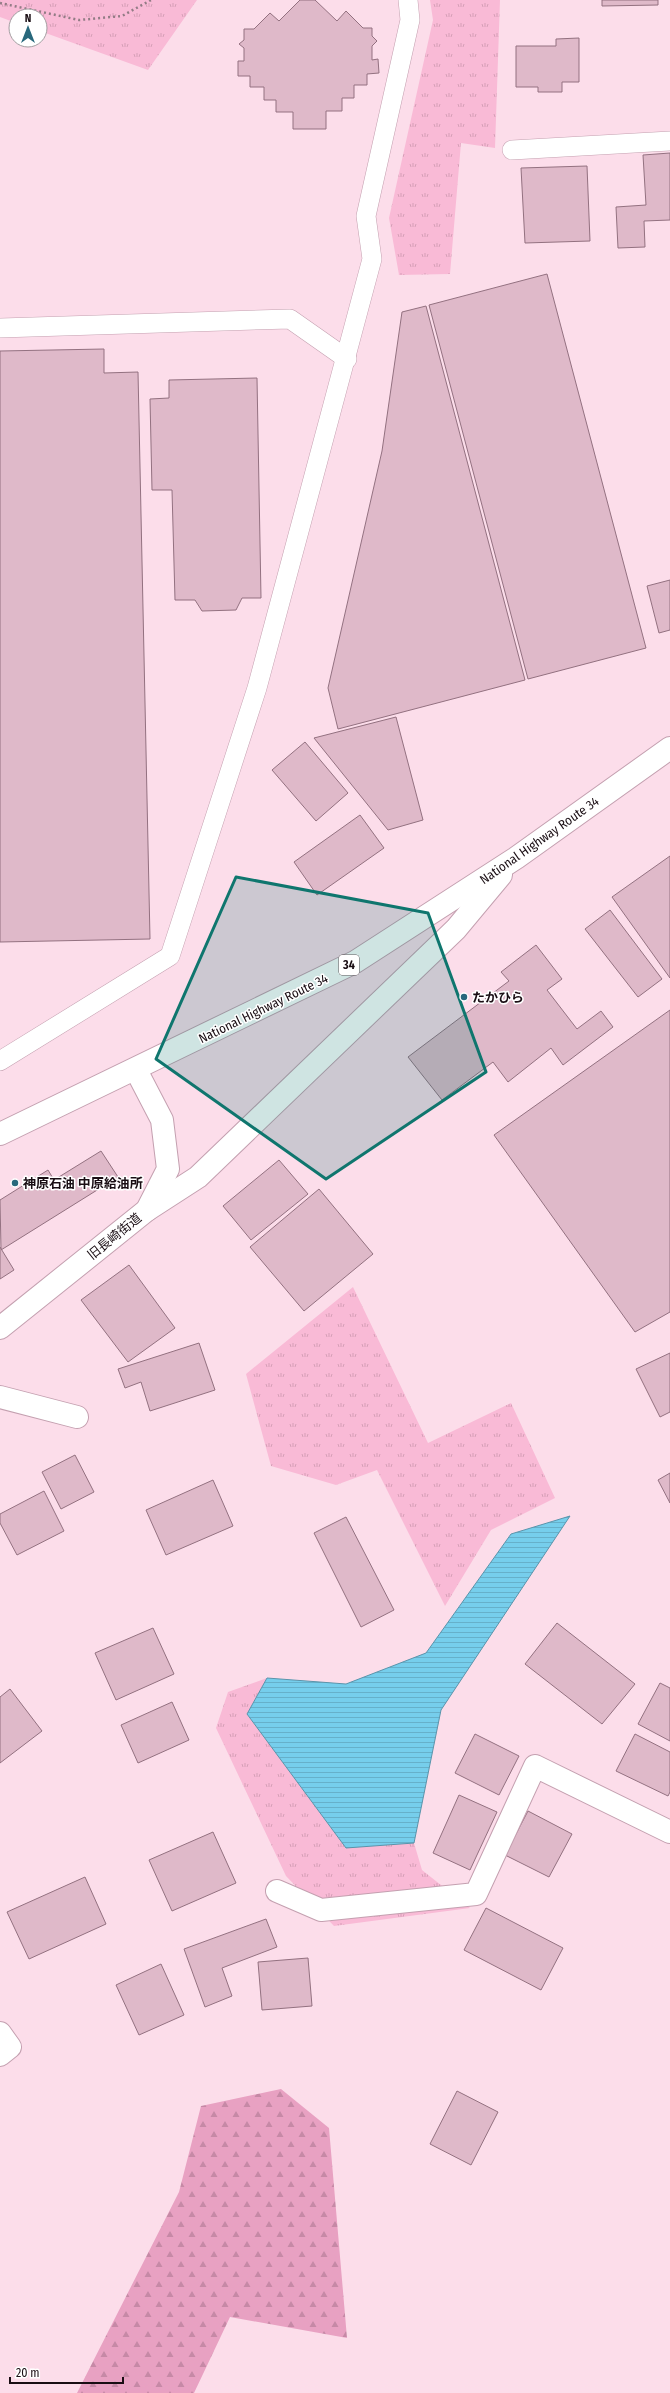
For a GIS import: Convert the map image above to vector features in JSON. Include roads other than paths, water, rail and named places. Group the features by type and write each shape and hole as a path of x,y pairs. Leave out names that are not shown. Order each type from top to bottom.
{"main road":[{"name":"National Highway Route 34","path":"0,1134 136,1070 355,962 516,858 670,748"},
{"path":"147,1210 203,1172 456,929 516,858"},
{"name":"旧長崎街道","path":"0,1328 147,1210 168,1169 162,1120 136,1070"},
{"path":"0,1397 77,1417"},
{"path":"277,1891 321,1910 476,1894 534,1766 670,1832"},
{"path":"0,2033 10,2047 0,2055"}],"lane":[{"path":"0,1061 170,956 257,688 347,359 372,259 366,216 410,20 408,0"},
{"path":"512,150 670,141"},
{"path":"0,328 290,319 347,359"}],"water":[{"path":"570,1516 441,1710 414,1843 346,1848 247,1714 267,1678 346,1684 426,1653 511,1534"}],"place":[{"name":"たかひら","path":"464,997"},
{"name":"神原石油 中原給油所","path":"15,1183"}]}
